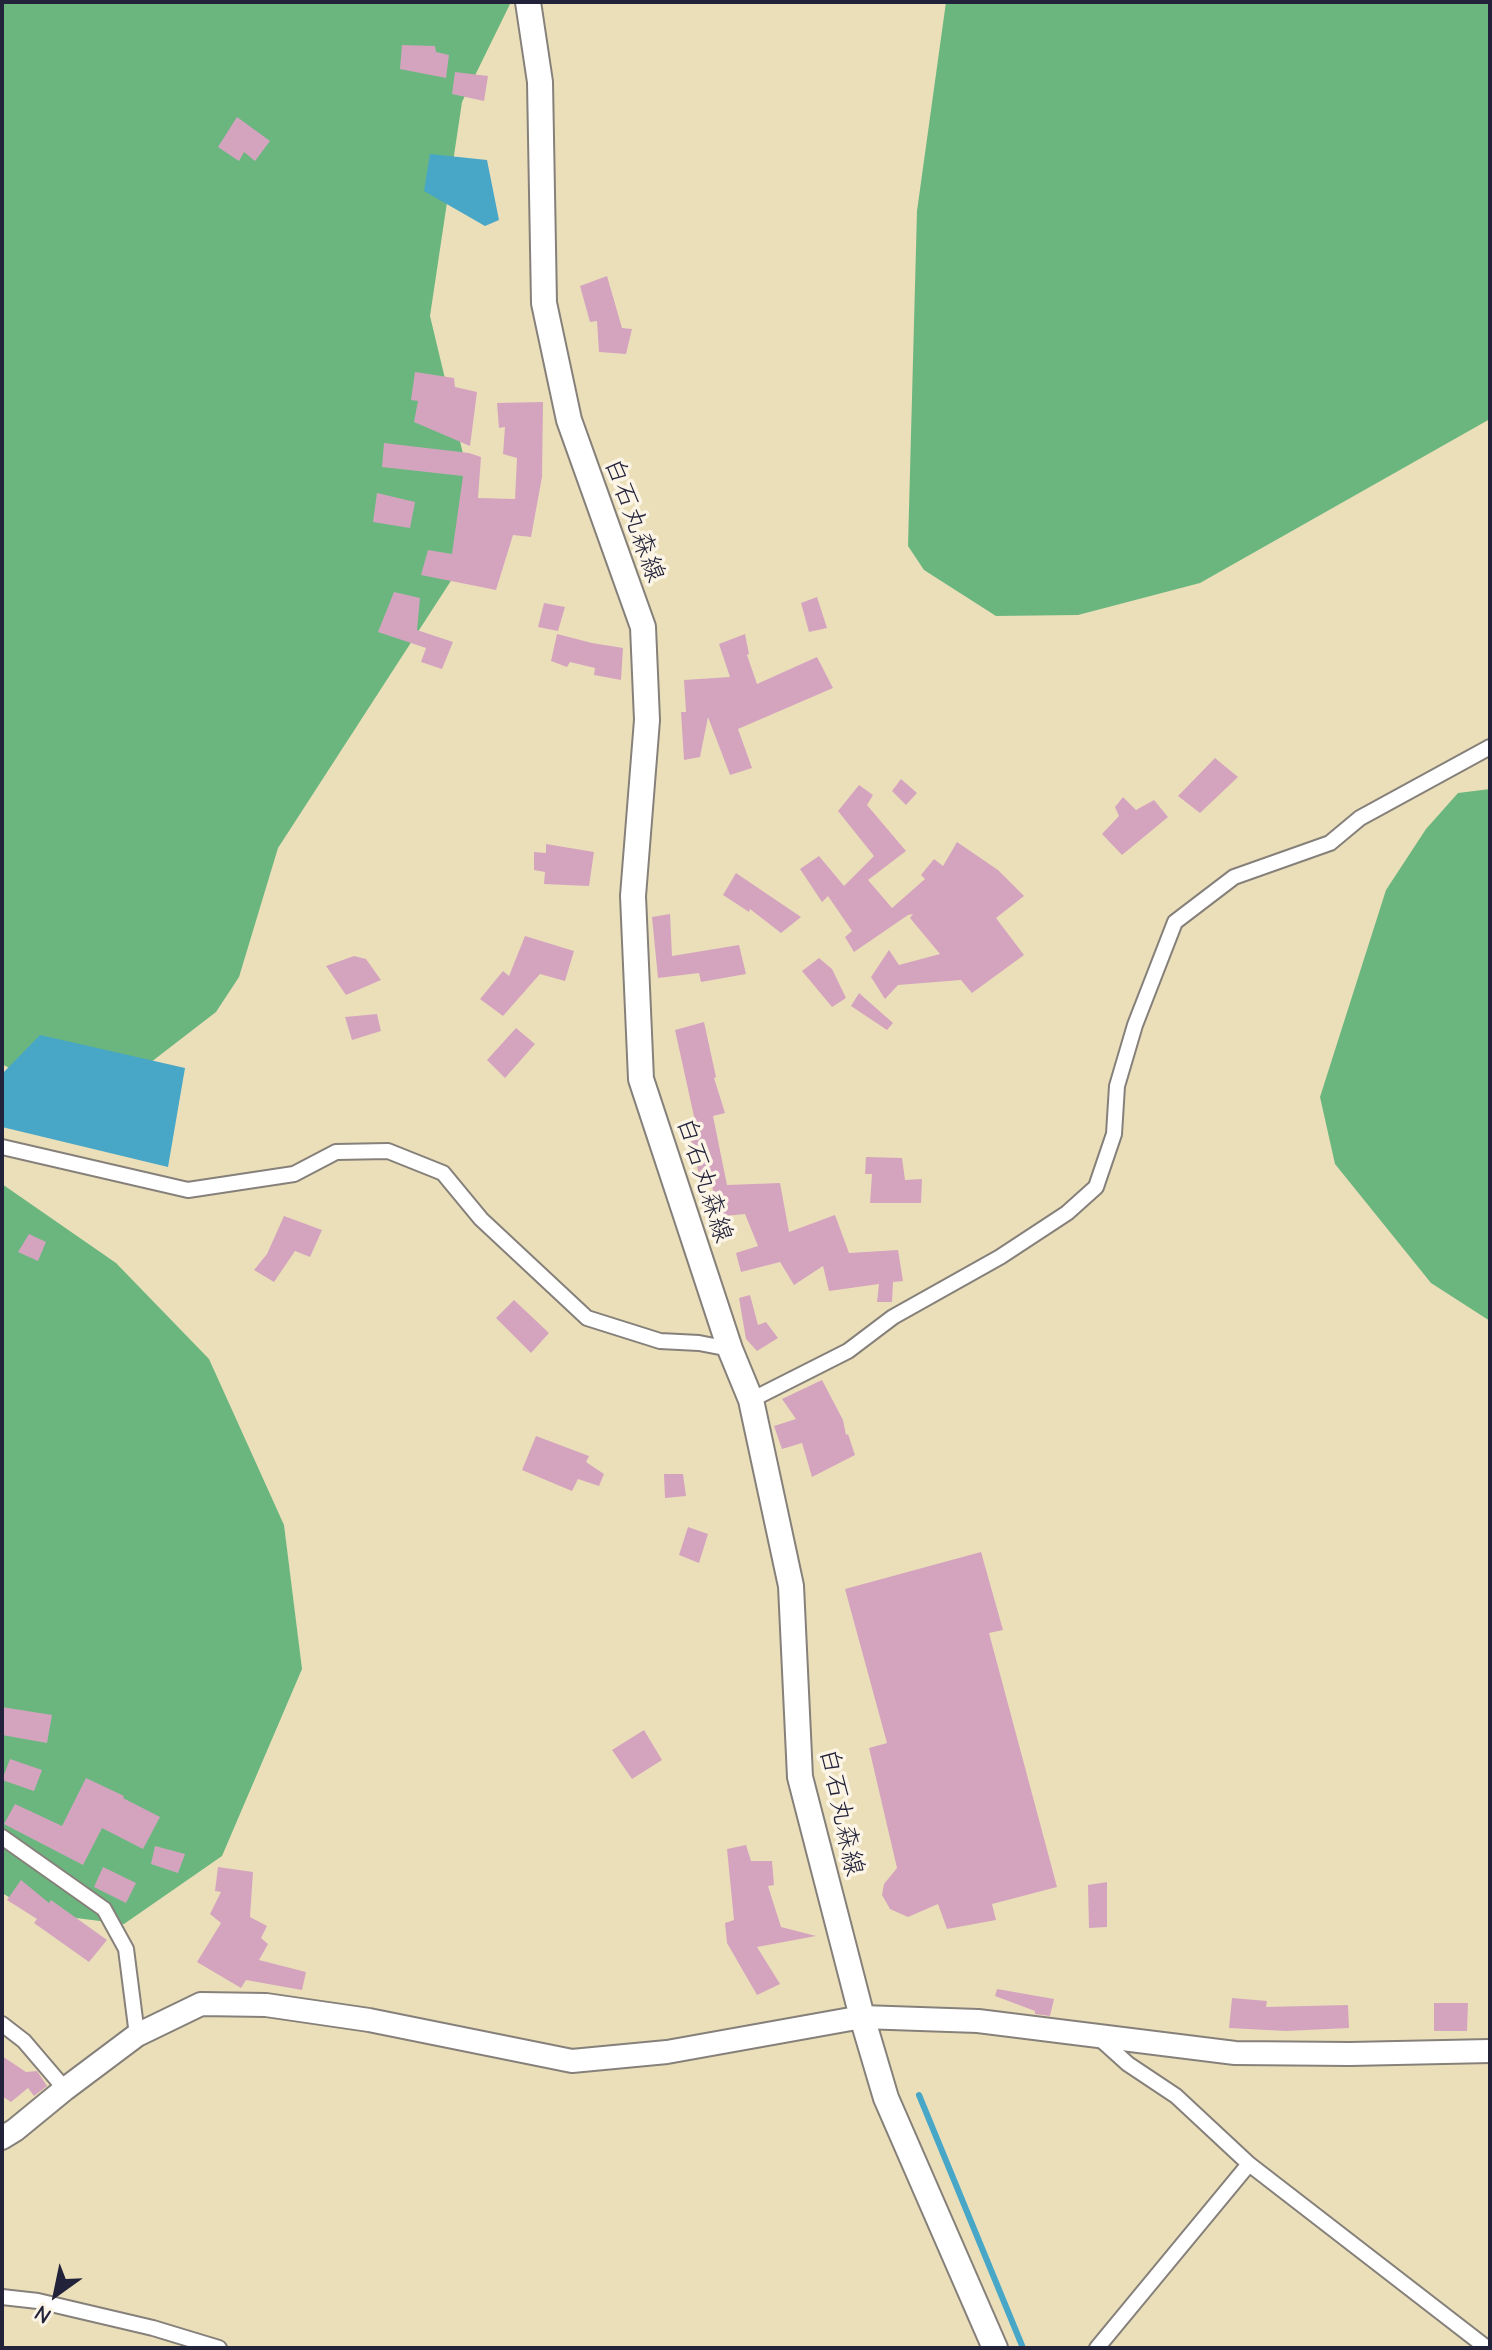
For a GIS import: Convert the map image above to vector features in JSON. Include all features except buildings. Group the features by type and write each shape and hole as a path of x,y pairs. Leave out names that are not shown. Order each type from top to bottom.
{"main road":[{"name":"白石丸森線","path":"528,2 540,82 544,303 569,420 643,627 647,720 633,896 641,1079 730,1349 751,1400 791,1586 800,1777 862,2017 886,2098 995,2348"}],"street":[{"path":"751,1400 848,1351 893,1317 1000,1257 1067,1213 1096,1187 1114,1134 1117,1086 1135,1025 1175,922 1234,877 1330,843 1360,818 1490,747"},
{"path":"2,1147 188,1190 294,1174 336,1152 388,1151 443,1173 481,1219 587,1318 660,1341 699,1343 730,1349"},
{"path":"2,1837 104,1909 126,1949 137,2035"},
{"path":"2,2138 137,2035 201,2004 266,2005 369,2020 572,2061 667,2052 862,2017 978,2021 1235,2053 1490,2051"},
{"path":"2,2024 24,2041 65,2089"},
{"path":"1095,2034 1128,2064 1176,2096 1249,2164 1487,2348"},
{"path":"1097,2348 1249,2164"},
{"path":"2,2297 38,2301 153,2328 219,2348"}],"green space":[{"path":"2,2 511,2 462,102 430,316 470,483 456,573 278,848 239,977 216,1012 94,1106 62,1098 2,1064"},
{"path":"946,2 1490,2 1490,419 1200,583 1078,615 996,616 924,570 908,546 917,211"},
{"path":"1490,789 1490,1321 1431,1283 1335,1164 1320,1097 1386,890 1426,829 1458,793"},
{"path":"2,1184 116,1263 209,1359 284,1525 302,1669 222,1856 124,1924 36,1913 2,1893"}],"water":[{"path":"430,154 487,160 499,220 485,226 424,191"},
{"path":"40,1035 185,1068 168,1167 2,1127 2,1074"}],"waterway":[{"path":"919,2095 1023,2348"}]}
